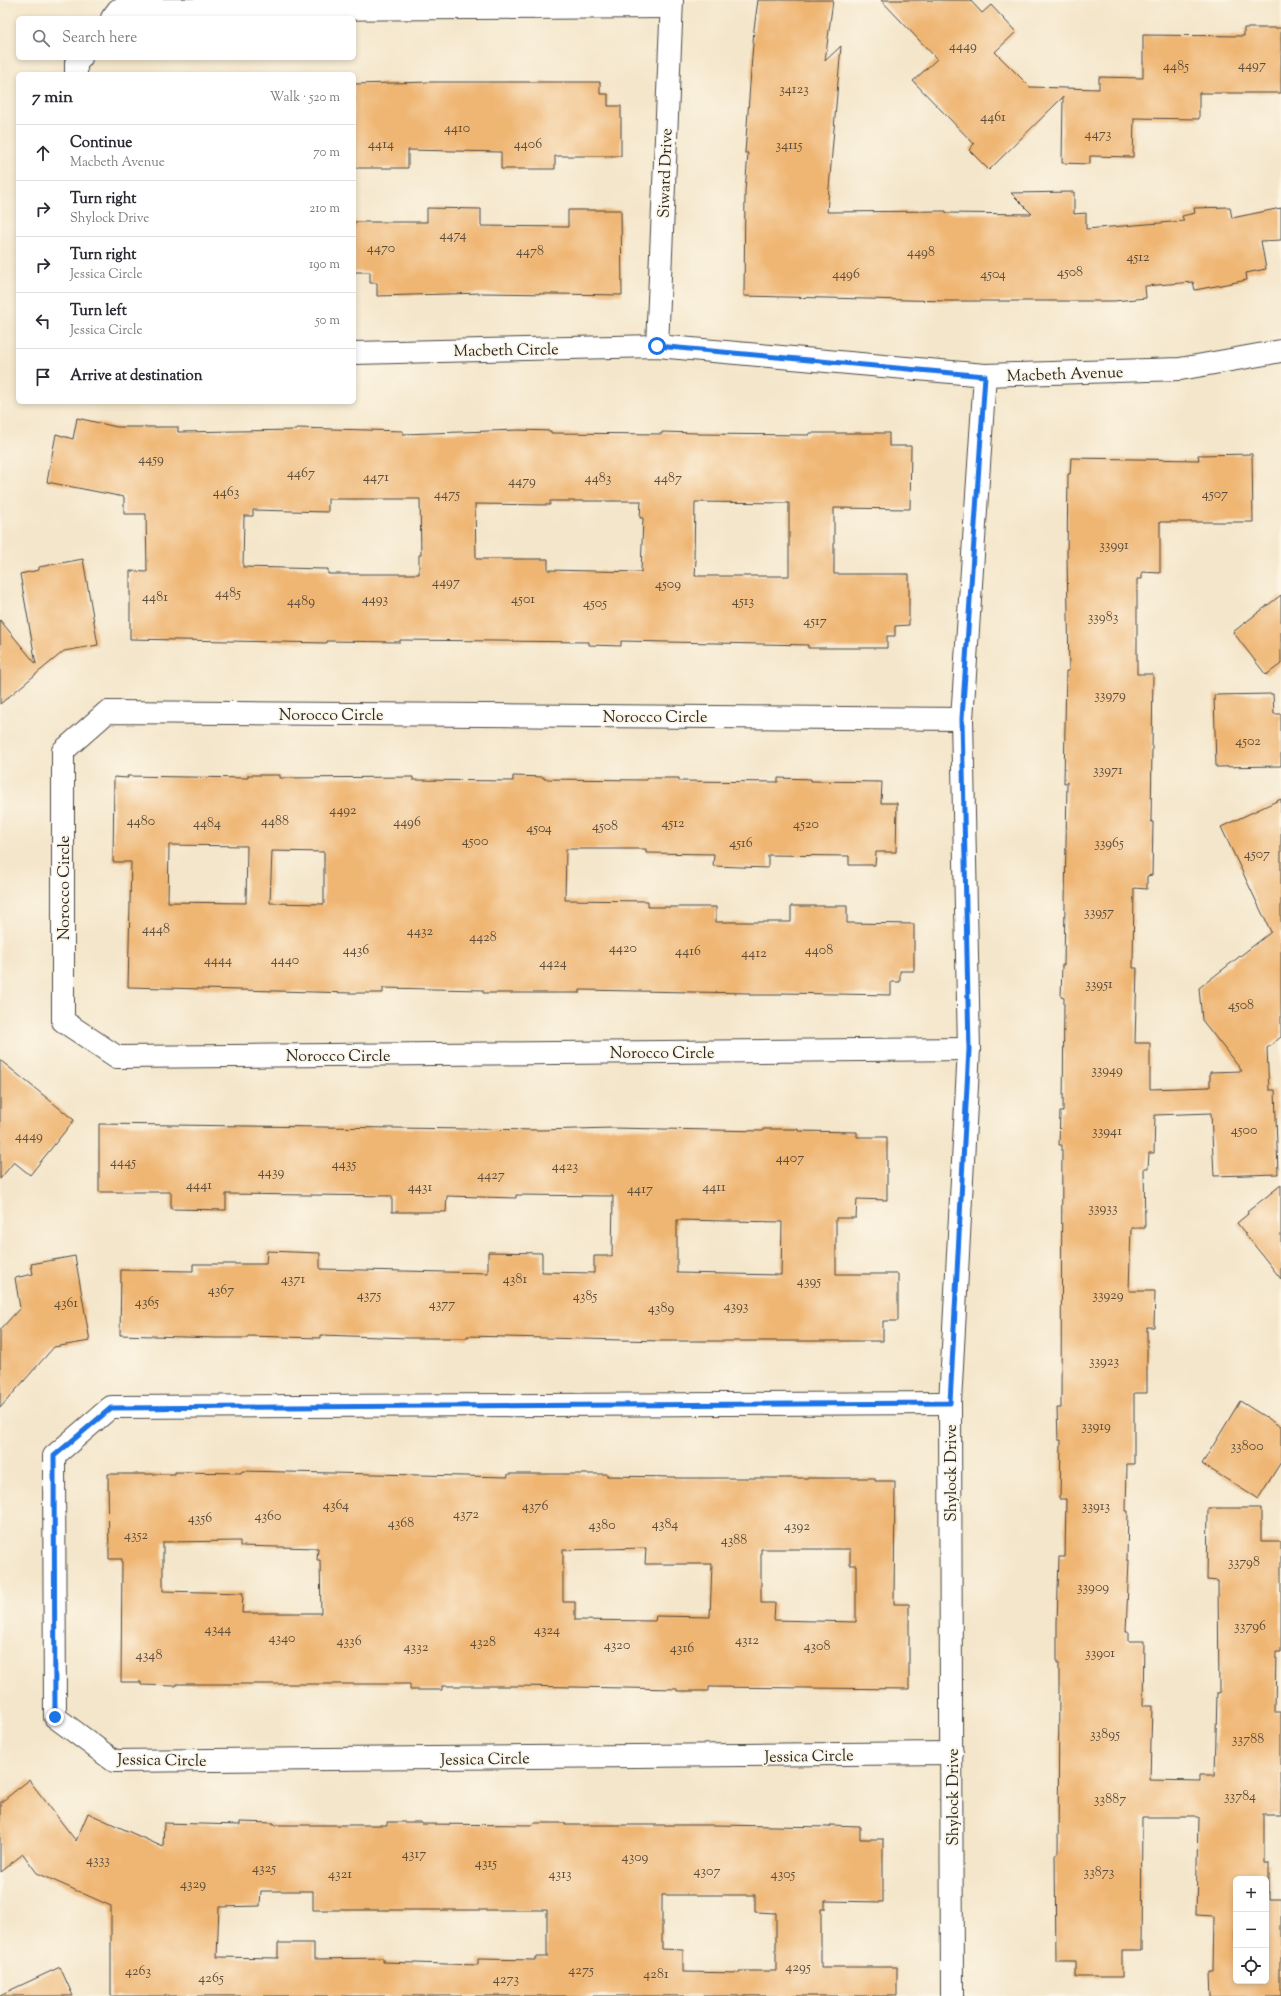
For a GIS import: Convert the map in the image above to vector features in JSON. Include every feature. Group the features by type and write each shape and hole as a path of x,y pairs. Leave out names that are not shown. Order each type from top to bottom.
{"street":[{"path":"114,16 118,10 671,4"},
{"name":"Siward Drive","path":"657,346 671,4"},
{"path":"76,72 76,64 79,60"},
{"name":"Macbeth Circle","path":"356,353 657,346"},
{"name":"Macbeth Avenue","path":"657,346 985,376 1180,369 1281,352"},
{"name":"Shylock Drive","path":"952,1996 950,1403 969,1049 962,719 985,376"},
{"name":"Norocco Circle","path":"962,719 107,712 63,752 63,1021 117,1056 969,1049"},
{"name":"Jessica Circle","path":"950,1403 111,1408 54,1456 55,1717 114,1761 952,1753"}],"building":[{"path":"758,0 833,0 825,61 841,46 827,212 946,211 946,213 1032,214 1011,193 1074,192 1074,214 1086,213 1086,229 1184,221 1182,216 1195,213 1194,208 1230,207 1232,218 1281,208 1281,240 1261,241 1266,269 1246,273 1247,280 1195,290 1193,282 1145,286 1146,298 1114,301 948,301 744,296 745,191 748,153 745,153 754,29"},
{"path":"881,0 970,0 982,13 991,5 1016,32 995,52 1030,87 1099,89 1099,77 1143,78 1143,35 1244,36 1244,28 1281,28 1281,93 1199,93 1199,119 1134,118 1133,157 1090,156 1090,164 1062,163 1063,97 989,170 969,150 974,144 913,81 937,59"},
{"path":"432,82 600,82 600,94 608,94 608,106 621,106 621,156 555,156 555,169 501,169 501,152 408,150 408,168 356,168 356,84"},
{"path":"427,208 481,209 481,226 568,227 568,210 621,210 622,295 483,293 377,296 377,283 370,283 370,272 356,272 356,222 427,222"},
{"path":"77,418 117,427 178,427 178,432 297,430 297,428 403,431 403,434 518,430 551,431 551,433 662,434 662,432 697,434 809,435 809,433 889,433 889,446 911,446 910,509 834,508 834,574 909,574 909,625 895,626 895,636 887,636 887,648 808,648 808,645 621,641 621,646 589,645 589,642 400,640 400,642 327,641 327,643 130,639 130,571 147,572 146,514 124,514 124,497 47,482 56,434 73,439","holes":["328,499 420,499 421,555 419,555 419,574 328,574 328,569 243,567 244,516 253,516 253,510 328,512","550,501 641,501 640,518 643,518 641,572 548,570 548,559 476,559 475,504 550,505","695,502 789,503 789,576 695,576 696,559 694,558"]},
{"path":"1252,454 1253,522 1160,522 1160,573 1142,572 1142,579 1137,579 1137,674 1153,674 1151,821 1153,822 1152,875 1147,876 1147,889 1134,888 1133,968 1137,968 1135,1043 1150,1043 1150,1089 1210,1087 1210,1072 1242,1071 1202,1020 1199,988 1271,932 1221,827 1281,799 1281,1037 1267,1048 1269,1090 1275,1090 1278,1174 1214,1176 1211,1113 1155,1115 1154,1153 1149,1153 1148,1168 1144,1168 1145,1228 1131,1228 1129,1291 1155,1291 1154,1327 1147,1327 1147,1393 1134,1393 1134,1464 1127,1464 1127,1560 1129,1560 1126,1632 1128,1632 1128,1641 1144,1641 1143,1706 1152,1706 1150,1780 1200,1781 1200,1775 1215,1775 1217,1693 1219,1693 1218,1581 1207,1580 1208,1508 1261,1508 1261,1542 1281,1542 1281,1651 1276,1651 1275,1712 1281,1712 1281,1814 1264,1814 1264,1864 1269,1864 1269,1876 1233,1876 1233,1984 1269,1984 1269,1899 1281,1899 1281,1996 1211,1996 1210,1969 1214,1969 1215,1916 1196,1915 1198,1817 1142,1817 1141,1951 1122,1951 1122,1977 1076,1977 1076,1961 1056,1961 1055,1854 1058,1854 1059,1685 1059,1663 1057,1663 1057,1623 1059,1557 1065,1557 1066,1499 1060,1499 1061,1440 1058,1440 1057,1408 1061,1408 1062,1145 1059,1145 1060,1112 1063,1112 1064,998 1061,997 1062,965 1064,965 1067,782 1064,783 1066,671 1069,671 1067,556 1068,474 1070,474 1071,458 1199,460 1198,455"},
{"path":"83,559 98,645 64,651 0,704 0,620 36,664 20,574 39,570 39,567"},
{"path":"1281,595 1281,664 1266,675 1233,632"},
{"path":"1273,694 1274,714 1281,714 1281,766 1216,767 1214,695"},
{"path":"248,775 280,775 280,778 413,777 413,780 513,781 513,776 544,777 544,779 647,780 647,778 679,778 679,781 778,782 778,778 811,779 811,781 882,782 881,803 897,803 896,852 876,852 875,865 849,865 849,856 768,855 768,868 713,866 714,854 646,853 646,849 566,849 565,900 648,901 648,907 716,907 716,922 791,922 791,906 847,906 847,923 914,924 914,971 900,971 900,982 891,982 891,995 782,993 782,995 749,995 749,993 580,990 580,993 483,993 483,990 383,988 383,993 351,993 128,987 131,862 113,862 114,777 248,778","holes":["169,845 247,846 246,903 168,902","272,851 324,852 324,904 270,903"]},
{"path":"0,1060 74,1120 30,1175 14,1162 0,1179"},
{"path":"99,1124 541,1130 612,1128 763,1131 763,1129 798,1129 798,1131 857,1132 857,1137 887,1137 887,1200 857,1199 856,1218 836,1218 836,1274 898,1274 898,1321 883,1321 883,1341 661,1341 467,1336 467,1338 409,1338 321,1335 321,1338 248,1336 248,1338 216,1338 120,1335 121,1270 193,1271 193,1264 266,1264 267,1251 320,1253 320,1269 488,1273 488,1252 542,1253 542,1272 594,1273 594,1256 612,1256 613,1196 516,1195 516,1198 447,1196 446,1212 392,1212 392,1196 226,1194 226,1210 171,1209 171,1192 99,1192","holes":["677,1220 782,1222 781,1275 677,1273"]},
{"path":"1281,1185 1281,1279 1237,1223 1248,1214 1247,1212"},
{"path":"75,1256 90,1341 54,1347 0,1408 0,1330 20,1308 15,1278 33,1274 31,1264"},
{"path":"1240,1401 1281,1427 1281,1462 1258,1499 1202,1464"},
{"path":"242,1471 508,1477 508,1474 607,1474 607,1476 675,1478 875,1478 875,1481 895,1481 894,1604 909,1604 909,1689 709,1687 709,1691 677,1691 677,1689 442,1686 442,1690 410,1690 410,1684 176,1684 176,1686 141,1685 141,1682 121,1682 122,1559 109,1559 108,1474 175,1474 175,1472 241,1473","holes":["240,1541 240,1546 318,1548 317,1560 320,1560 321,1613 242,1613 243,1593 163,1591 163,1542","646,1548 645,1564 712,1564 710,1617 656,1616 655,1621 575,1620 575,1602 563,1602 563,1550","761,1549 850,1549 850,1565 856,1565 856,1622 774,1620 775,1603 761,1603"]},
{"path":"29,1780 76,1841 88,1813 163,1847 164,1823 240,1825 240,1822 274,1823 274,1825 387,1825 387,1822 421,1822 422,1824 533,1825 534,1823 565,1823 565,1825 860,1826 860,1839 883,1839 883,1902 825,1901 825,1909 821,1909 821,1967 897,1967 897,1996 111,1996 111,1906 37,1873 23,1854 0,1872 0,1803","holes":["261,1891 313,1891 313,1910 547,1910 547,1957 535,1957 535,1960 478,1959 478,1965 383,1962 383,1958 314,1959 314,1943 278,1943 278,1958 217,1957 219,1907 260,1906","662,1895 755,1895 755,1912 776,1913 776,1971 740,1971 740,1973 683,1972 683,1950 662,1949"]},
{"path":"60,1967 73,1996 0,1996 0,1995"}],"route":[{"path":"55,1717 54,1456 111,1408 950,1403 969,1049 962,719 985,376 657,346"}]}
